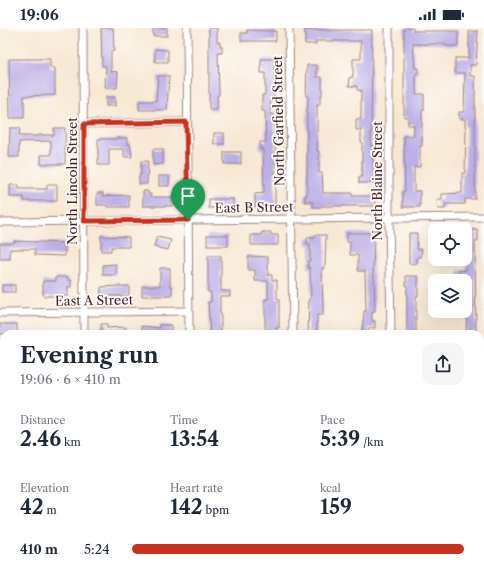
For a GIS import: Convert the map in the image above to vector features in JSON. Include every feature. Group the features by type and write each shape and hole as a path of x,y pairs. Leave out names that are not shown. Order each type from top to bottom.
{"street":[{"name":"North Lincoln Street","path":"83,28 84,330"},
{"path":"187,28 186,122 189,330"},
{"name":"North Garfield Street","path":"289,28 293,330"},
{"name":"North Blaine Street","path":"389,28 389,218 391,330"},
{"path":"84,124 186,122"},
{"name":"East B Street","path":"0,222 484,217"},
{"name":"East A Street","path":"0,313 189,311"}],"building":[{"path":"101,28 113,28 114,51 111,51 111,71 118,72 117,88 105,88 106,66 102,66"},
{"path":"153,28 167,28 167,36 153,36"},
{"path":"209,28 217,28 217,42 220,42 220,46 222,46 222,53 218,53 219,95 217,95 217,110 209,110"},
{"path":"404,28 413,28 413,31 458,31 458,46 445,46 445,44 413,44 415,68 418,68 418,74 416,74 416,94 424,94 420,167 414,167 414,191 420,191 420,207 403,207 403,191 405,191 404,136 414,136 414,125 408,125 408,117 404,117"},
{"path":"247,30 276,31 276,41 241,41 241,33 247,33"},
{"path":"305,30 372,30 371,146 373,146 373,183 359,183 359,177 362,177 362,142 361,130 356,130 356,119 361,119 361,90 357,90 357,86 349,86 350,77 353,77 353,59 361,59 361,41 316,41 316,44 305,44"},
{"path":"469,31 478,31 476,65 470,65 470,76 475,76 475,199 465,199 465,204 445,204 445,209 438,209 437,200 442,200 442,194 462,193 462,173 465,173 466,127 465,119 459,119 459,112 464,112 465,73 455,73 455,58 469,58"},
{"path":"155,49 168,50 168,62 155,62"},
{"path":"9,59 50,59 50,68 55,68 55,95 24,96 24,118 10,118"},
{"path":"261,59 274,59 274,99 271,99 270,114 274,114 275,131 275,207 255,207 255,194 264,193 263,149 260,149 260,142 266,142 265,111 262,111 262,95 265,95 265,73 261,73"},
{"path":"307,65 317,65 317,77 322,77 322,96 320,96 320,105 317,105 317,151 319,151 319,173 322,173 323,193 352,193 352,196 376,196 376,206 313,207 313,202 305,202 305,195 307,195"},
{"path":"158,76 169,76 167,110 139,110 139,101 156,101"},
{"path":"106,97 115,97 115,106 106,106"},
{"path":"10,128 20,128 19,136 39,136 54,135 54,128 65,128 65,164 41,164 41,155 51,155 51,141 19,142 19,157 9,157"},
{"path":"214,133 224,133 224,144 214,144"},
{"path":"127,138 127,144 130,144 132,157 124,157 124,149 109,149 109,165 98,165 98,139"},
{"path":"153,149 163,149 163,164 153,165"},
{"path":"224,152 241,152 241,164 224,164"},
{"path":"141,161 148,161 147,184 139,184 139,175 141,175"},
{"path":"159,176 169,176 169,186 159,186"},
{"path":"10,185 19,185 19,189 47,189 47,185 57,185 57,201 24,201 24,197 10,197"},
{"path":"143,191 148,191 148,194 151,194 151,197 172,197 172,206 143,206"},
{"path":"97,193 103,193 103,196 129,195 129,207 107,207 107,205 97,205"},
{"path":"209,199 233,199 233,208 209,208"},
{"path":"472,230 478,230 478,241 475,241 476,330 466,330 467,318 472,318 472,274 458,274 458,271 466,270 466,266 472,266"},
{"path":"262,232 271,232 271,235 278,235 278,245 251,245 251,235 262,235"},
{"path":"347,233 374,233 373,275 375,312 372,312 372,321 375,321 375,328 369,328 369,330 362,330 364,311 366,311 365,271 358,271 358,255 350,255 350,242 347,242"},
{"path":"409,233 417,233 417,249 422,249 421,257 417,257 417,264 409,264"},
{"path":"207,235 228,235 228,246 207,246"},
{"path":"315,235 326,235 325,268 322,268 323,315 317,315 317,330 308,330 309,299 311,299 310,268 308,268 308,261 310,261 310,245 307,245 307,238 315,238"},
{"path":"101,236 129,237 129,247 111,247 111,251 101,251"},
{"path":"157,237 171,240 168,250 154,247"},
{"path":"14,241 65,243 65,256 35,255 35,249 10,249 10,259 0,259 0,243 14,243"},
{"path":"208,256 221,256 221,291 230,291 230,296 220,296 221,330 210,330 208,302 211,302 211,292 208,292"},
{"path":"248,256 268,257 268,275 272,275 272,280 277,280 277,299 279,299 279,328 276,328 276,330 266,330 265,328 265,299 268,299 268,281 255,281 255,270 248,270"},
{"path":"116,264 116,275 103,275 103,265"},
{"path":"160,268 170,268 170,286 172,286 172,296 142,296 142,286 160,286"},
{"path":"406,276 418,276 418,296 416,296 416,330 407,330"},
{"path":"56,277 68,277 68,280 71,280 71,287 68,287 68,296 43,296 43,281 56,281"},
{"path":"2,285 15,285 15,292 2,292"},
{"path":"129,286 129,296 101,296 101,287"},
{"path":"0,324 17,324 17,330 0,330"},
{"path":"101,324 107,324 107,328 126,327 126,330 101,330"},
{"path":"160,325 171,325 171,330 142,330 142,326 160,328"}],"route":[{"path":"186,122 188,220 84,221 84,124 186,122"}]}
